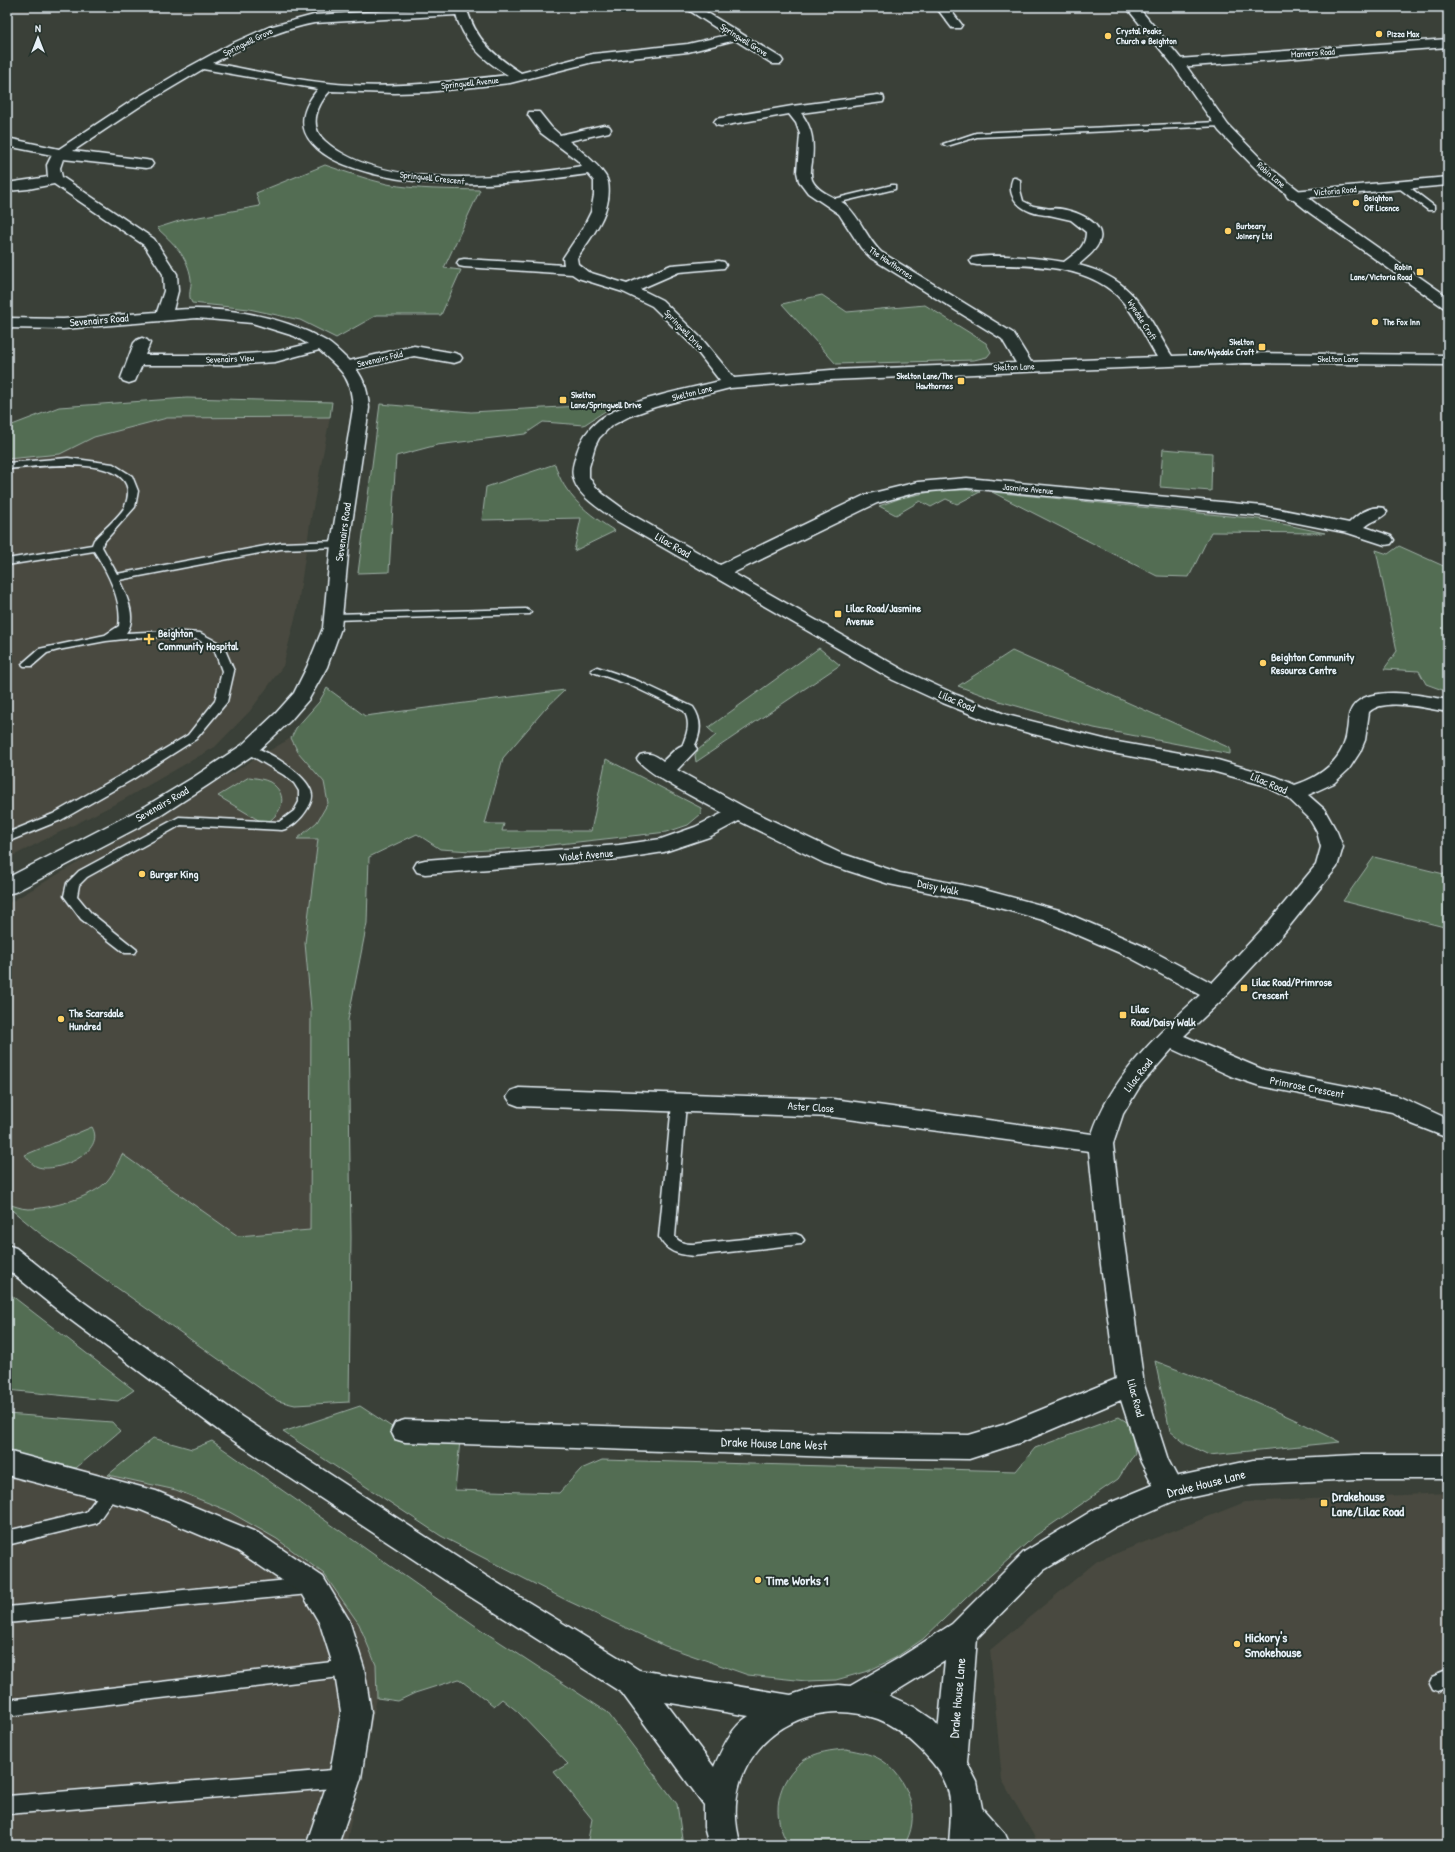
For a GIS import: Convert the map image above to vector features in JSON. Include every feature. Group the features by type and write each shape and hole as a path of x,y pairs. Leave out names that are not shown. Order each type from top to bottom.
{"street":[{"name":"Springwell Grove","path":"690,7 777,62"},
{"path":"942,7 956,25"},
{"name":"Robin Lane","path":"1132,7 1178,64 1218,124 1241,149 1294,195 1389,260 1448,304"},
{"name":"Springwell Grove","path":"61,153 152,93 201,65 268,31 299,22 330,18 460,9 469,34 478,46 493,60 519,77"},
{"name":"Springwell Avenue","path":"201,65 327,87 395,89 428,88 519,77 593,58 688,48 737,36"},
{"name":"Manvers Road","path":"1178,64 1447,44"},
{"name":"Springwell Crescent","path":"327,87 315,100 309,118 309,128 314,138 323,147 357,165 408,177 473,182 506,181 593,169"},
{"path":"721,122 792,110 878,99"},
{"name":"The Hawthornes","path":"792,110 804,123 807,132 804,174 806,181 814,191 844,211 868,248 1008,336 1026,366"},
{"path":"534,115 546,130 570,146 593,169 601,181 601,195 598,212 590,228 570,258 571,264 575,270"},
{"path":"558,139 604,129"},
{"path":"7,142 61,153 146,164"},
{"path":"61,153 54,162 53,167 56,179 149,242 161,258 170,274 171,291 164,314"},
{"path":"7,187 28,185 56,179"},
{"name":"Victoria Road","path":"1294,195 1448,181"},
{"path":"1054,212 1069,215 1084,221 1093,231 1093,241 1090,246 1067,267"},
{"name":"Wyedale Croft","path":"977,261 1034,262 1067,267 1093,275 1111,284 1127,297 1167,361"},
{"name":"Springwell Drive","path":"464,263 575,270 583,275 628,288 657,303 667,311 697,342 730,383"},
{"path":"628,288 676,268 719,264"},
{"name":"Sevenairs Road","path":"7,323 71,323 164,314 197,313 254,319 299,333 322,345 346,366 356,380 360,394 361,408 340,544 332,628 317,667 302,695 249,749 201,781 153,810 7,887"},
{"path":"129,378 137,360 142,343"},
{"name":"Sevenairs View","path":"137,360 229,360 275,357 322,345"},
{"name":"Sevenairs Fold","path":"346,366 414,345 454,358"},
{"name":"Skelton Lane","path":"592,436 605,423 624,413 649,404 730,383 831,375 1244,358 1448,360"},
{"name":"Lilac Road","path":"592,436 587,446 581,467 581,477 587,488 622,517 900,676 971,708 1036,729 1112,747 1236,770 1270,781 1294,793 1317,814 1327,832 1332,847 1326,867 1275,928 1215,994 1168,1038 1128,1086 1111,1113 1101,1144 1111,1242 1130,1386 1155,1462 1170,1490"},
{"name":"Jasmine Avenue","path":"720,572 871,499 897,490 938,483 967,483 1256,510 1298,517 1353,529 1385,540"},
{"path":"1353,529 1364,518 1378,512"},
{"path":"1294,793 1328,779 1348,757 1357,734 1357,715 1364,706 1380,700 1404,699 1448,706"},
{"name":"Daisy Walk","path":"687,749 656,765 739,813 832,858 897,879 977,895 1051,915 1135,951 1215,994"},
{"name":"Violet Avenue","path":"425,867 619,852 664,845 702,832 739,813"},
{"name":"Primrose Crescent","path":"1168,1038 1241,1072 1260,1078 1398,1105 1421,1118 1448,1128"},
{"name":"Aster Close","path":"519,1097 679,1104 833,1108 1101,1144"},
{"path":"7,1255 73,1308 232,1425 476,1585 633,1683 719,1800"},
{"name":"Drake House Lane West","path":"406,1431 834,1445 969,1447 1012,1434 1130,1386"},
{"path":"7,1463 146,1499 248,1542 313,1586 334,1620 349,1668 356,1712 345,1778 322,1845"},
{"name":"Drake House Lane","path":"856,1699 910,1668 963,1633 1034,1561 1105,1518 1170,1490 1253,1472 1356,1467 1448,1467"},
{"name":"Drake House Lane","path":"951,1762 963,1633"},
{"path":"633,1683 789,1708"},
{"path":"725,1845 720,1831 719,1800 730,1761 755,1729 789,1708 822,1699 856,1699 893,1710 926,1732 951,1762 963,1787 967,1815 965,1845"},
{"path":"967,1815 994,1845"}],"lane":[{"path":"947,144 976,135 1218,124"},
{"path":"1016,180 1016,199 1022,206 1054,212"},
{"path":"1402,186 1430,208"},
{"path":"832,202 892,187"},
{"path":"7,466 68,462 110,466 127,476 133,491 130,507 98,542 97,547 113,578 127,614 125,626 120,632 106,638"},
{"path":"113,578 281,546 340,544"},
{"path":"7,562 97,547"},
{"path":"333,617 526,612"},
{"path":"7,838 57,817 129,776 192,737 221,702 228,671 219,647 200,636 143,634 106,638 57,647 43,651 28,664"},
{"path":"597,670 634,683 689,709 694,717 694,731 687,749"},
{"path":"130,950 86,916 70,896 73,883 83,874 179,821 282,826 296,818 304,806 306,795 303,784 293,774 249,749"},
{"path":"679,1104 667,1237 670,1244 679,1249 693,1250 796,1240"},
{"path":"7,1538 90,1518 112,1490"},
{"path":"7,1615 313,1586"},
{"path":"7,1708 349,1668"},
{"path":"7,1805 345,1778"}],"shaded area":[{"name":"Beighton Community Hospital","path":"330,417 310,524 297,611 283,666 250,711 215,747 121,801 7,859 7,459 60,454 94,437 167,418"},
{"path":"291,738 298,752 324,782 328,803 317,822 298,838 318,839 305,943 311,1022 348,1020 349,1402 295,1405 278,1401 42,1235 7,1206 7,904"},
{"path":"7,1452 176,1490 226,1510 277,1539 324,1574 359,1624 376,1665 377,1698 346,1845 7,1845"},
{"path":"1448,1493 1448,1845 1039,1845 1002,1780 990,1650 1097,1561 1245,1502"}],"green space":[{"path":"325,165 371,180 398,186 433,189 480,190 444,268 461,270 441,315 377,315 336,338 300,320 249,309 192,303 190,294 191,279 187,263 179,250 157,228 182,220 260,206 256,193"},
{"path":"822,295 847,312 925,305 986,343 991,352 987,357 974,360 836,364 782,304"},
{"path":"187,398 332,402 330,417 167,418 94,437 60,454 7,459 7,427 59,407"},
{"path":"380,404 471,412 616,404 584,425 543,422 525,434 437,445 396,456 389,572 358,573"},
{"path":"1163,449 1212,453 1211,491 1160,487"},
{"path":"555,464 564,485 578,503 615,531 574,551 581,518 482,520 486,487"},
{"path":"940,490 967,490 980,492 957,504 946,499 931,507 920,501 896,515 879,506 901,498"},
{"path":"992,492 1259,519 1325,533 1211,532 1189,577 1157,576"},
{"path":"1399,546 1448,568 1448,692 1426,684 1419,671 1384,669 1397,651 1376,550 1388,554"},
{"path":"819,648 840,665 696,762 695,755 698,750 716,735 708,728"},
{"path":"1012,651 1230,748 1230,754 1094,728 999,701 958,686"},
{"path":"327,688 365,716 565,690 545,709 503,758 485,824 504,824 502,831 591,831 606,759 701,808 701,814 688,825 667,832 524,848 471,851 440,849 417,834 369,857 367,923 348,1020 351,1237 349,1402 295,1405 278,1401 42,1235 7,1206 7,1204 25,1209 37,1208 47,1207 82,1197 101,1187 107,1181 114,1171 122,1154 238,1236 310,1230 311,1009 305,943 318,839 297,839 317,822 328,803 324,782 298,752 291,738 296,728 319,702"},
{"path":"249,777 263,779 270,782 276,787 282,798 276,815 265,824 218,796"},
{"path":"1374,857 1448,875 1448,928 1343,901"},
{"path":"92,1127 95,1136 93,1145 78,1159 67,1164 57,1167 38,1167 32,1164 25,1155"},
{"path":"7,1292 134,1390 118,1401 7,1390"},
{"path":"1155,1361 1249,1399 1340,1442 1209,1455 1186,1444 1170,1431"},
{"path":"360,1406 410,1439 460,1441 455,1490 559,1493 581,1469 602,1460 1016,1471 1035,1448 1119,1417 1130,1424 1135,1453 1118,1479 1035,1536 983,1582 923,1639 895,1658 868,1671 836,1680 806,1681 748,1675 665,1646 568,1601 441,1536 283,1432"},
{"path":"7,1414 112,1422 120,1431 76,1468 7,1452"},
{"path":"153,1438 192,1449 212,1441 480,1629 607,1712 677,1804 683,1845 587,1845 592,1819 554,1772 568,1764 518,1712 502,1699 494,1706 459,1679 415,1693 398,1701 377,1698 376,1665 359,1624 324,1574 277,1539 226,1510 176,1490 108,1475"},
{"path":"846,1749 878,1758 887,1764 902,1781 907,1791 912,1813 912,1824 904,1845 789,1845 779,1823 778,1811 782,1788 787,1778 795,1768 809,1757 824,1752"}],"place":[{"name":"Pizza Max","path":"1379,34"},
{"name":"Crystal Peaks Church @ Beighton","path":"1108,36"},
{"name":"Beighton Off Licence","path":"1356,203"},
{"name":"Burbeary Joinery Ltd","path":"1228,231"},
{"name":"Robin Lane/Victoria Road","path":"1420,272"},
{"name":"The Fox Inn","path":"1375,322"},
{"name":"Skelton Lane/Wyedale Croft","path":"1262,347"},
{"name":"Skelton Lane/The Hawthornes","path":"961,381"},
{"name":"Skelton Lane/Springwell Drive","path":"563,400"},
{"name":"Lilac Road/Jasmine Avenue","path":"838,614"},
{"name":"Beighton Community Hospital","path":"149,639"},
{"name":"Beighton Community Resource Centre","path":"1263,663"},
{"name":"Burger King","path":"142,874"},
{"name":"Lilac Road/Primrose Crescent","path":"1244,988"},
{"name":"Lilac Road/Daisy Walk","path":"1123,1015"},
{"name":"The Scarsdale Hundred","path":"61,1019"},
{"name":"Drakehouse Lane/Lilac Road","path":"1324,1503"},
{"name":"Time Works 1","path":"758,1580"},
{"name":"Hickory's Smokehouse","path":"1237,1644"}]}
